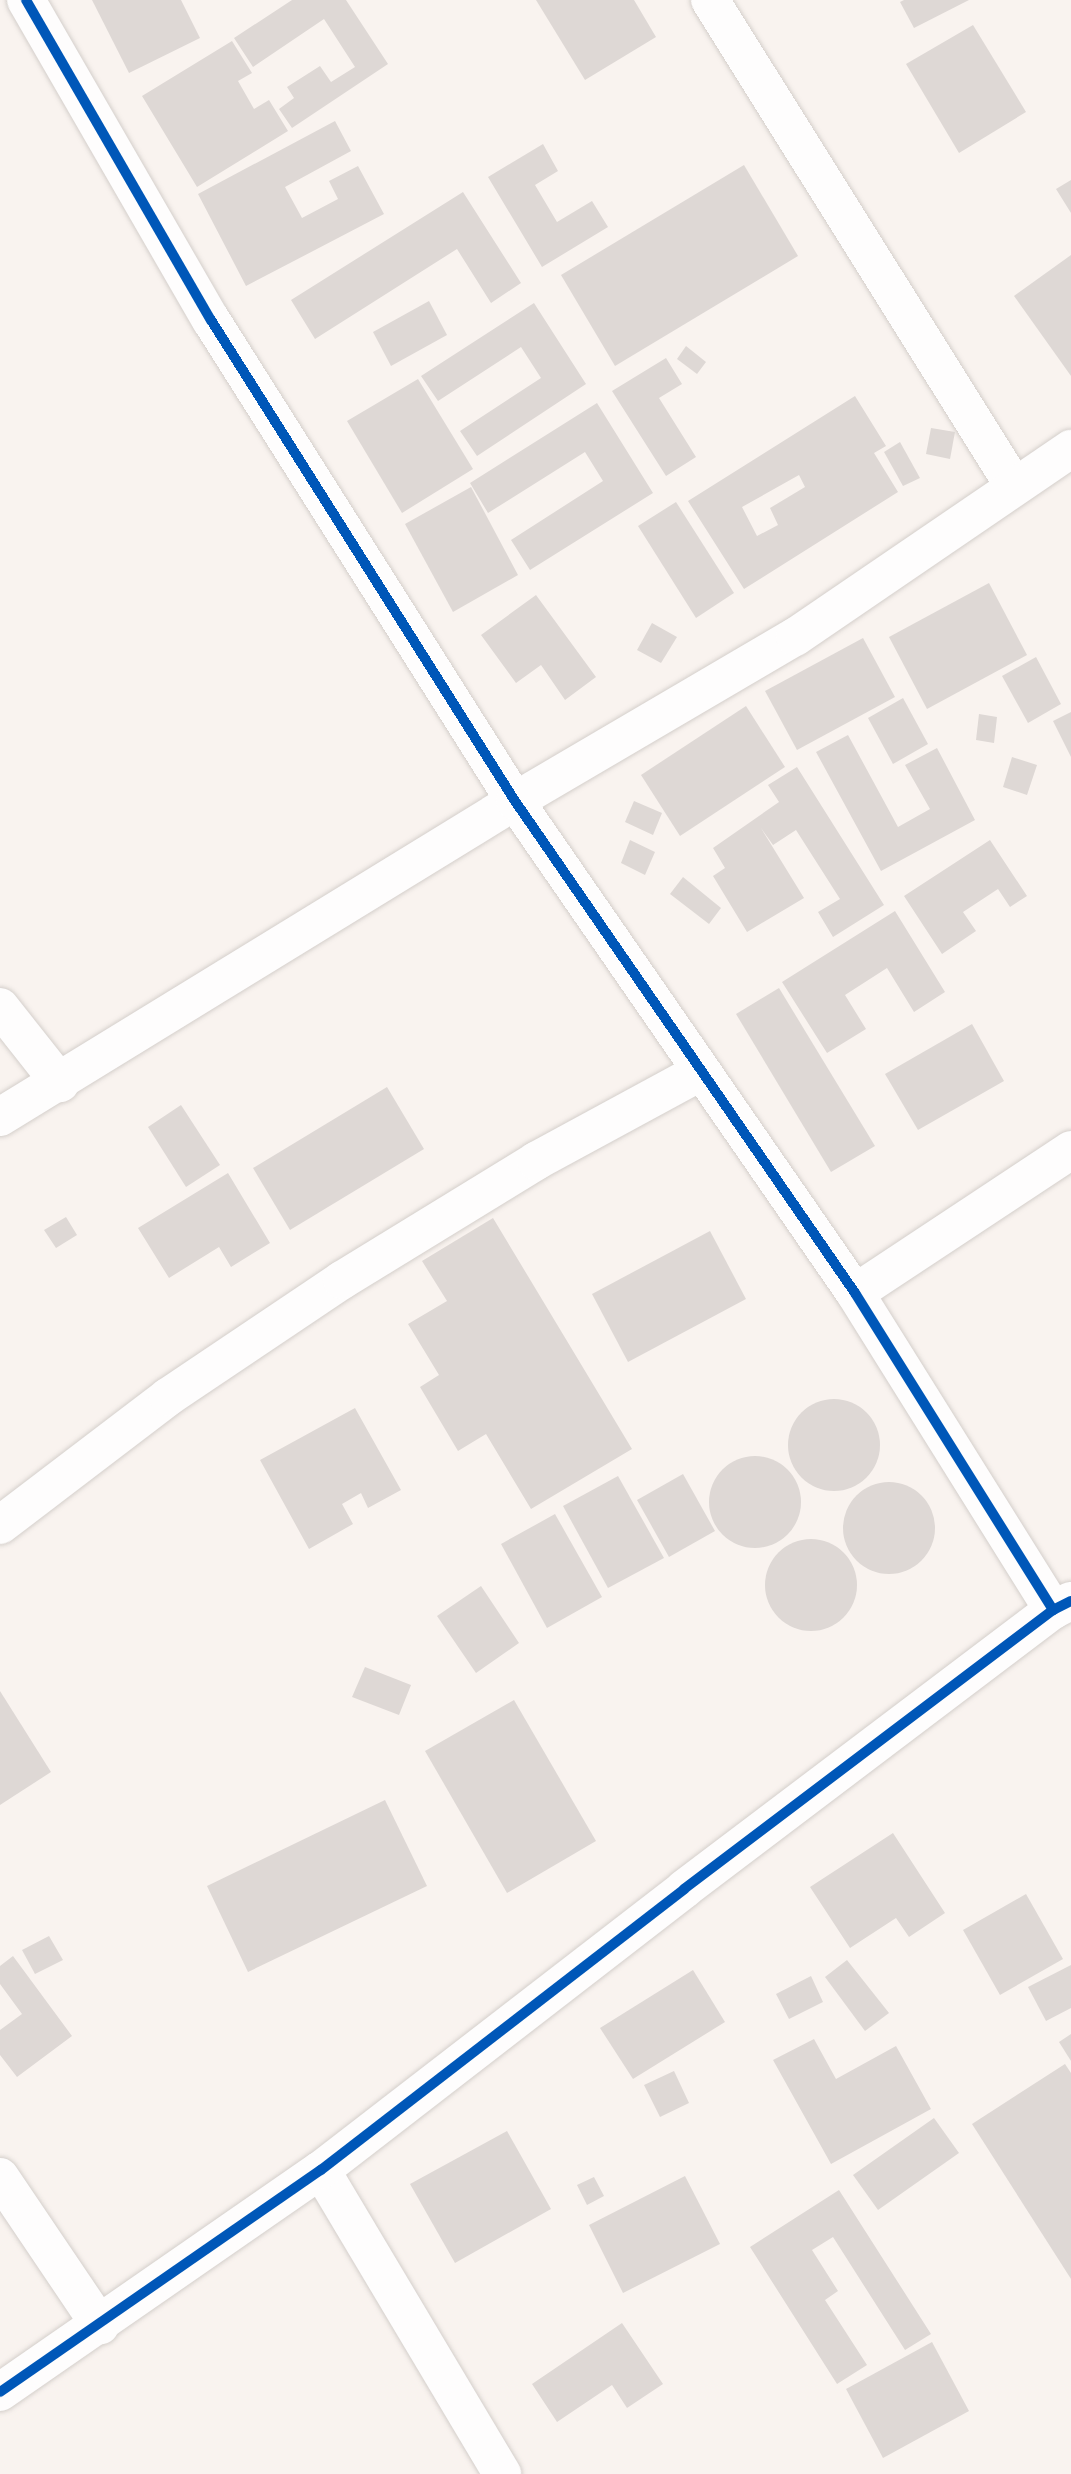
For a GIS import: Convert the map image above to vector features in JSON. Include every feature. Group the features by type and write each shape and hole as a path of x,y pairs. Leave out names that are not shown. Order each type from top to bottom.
{"street":[{"path":"0,2392 321,2170 1062,1606 855,1293 515,801 211,320 26,0"},
{"path":"710,0 1014,486"},
{"path":"0,1117 60,1083 515,801 795,637 1071,449"},
{"path":"0,1007 60,1083"},
{"path":"0,1525 168,1397 342,1280 536,1161 700,1072"},
{"path":"855,1293 1071,1150"},
{"path":"321,2170 502,2474"},
{"path":"0,2177 100,2325"}],"building":[{"path":"92,0 181,0 200,38 129,73"},
{"path":"292,0 346,0 388,64 292,128 279,109 294,98 287,87 320,66 331,82 355,67 324,19 253,67 234,38"},
{"path":"536,0 634,0 656,37 585,80"},
{"path":"969,0 914,28 900,2"},
{"path":"973,25 1026,112 959,153 906,64"},
{"path":"232,41 252,73 238,81 254,109 269,100 288,131 197,187 142,96"},
{"path":"335,121 351,151 285,187 302,218 338,199 329,181 358,166 384,214 246,286 198,194"},
{"path":"543,144 558,171 535,185 557,222 592,201 608,227 542,267 488,177"},
{"path":"744,165 798,256 615,366 561,275"},
{"path":"1071,180 1071,213 1056,189"},
{"path":"463,192 521,283 491,303 457,249 315,339 291,300"},
{"path":"1071,255 1071,376 1014,296"},
{"path":"429,301 447,335 391,366 373,332"},
{"path":"534,303 586,384 477,456 460,431 541,378 521,347 438,401 421,376"},
{"path":"686,346 706,362 697,374 677,359"},
{"path":"666,358 682,384 659,398 696,457 666,476 612,391"},
{"path":"418,379 473,469 402,513 347,421"},
{"path":"855,396 886,446 874,453 898,492 744,589 688,501","holes":["799,475 805,487 770,508 778,525 757,536 742,507"]},
{"path":"597,403 653,493 530,570 511,540 603,481 585,452 488,513 470,483"},
{"path":"931,428 955,432 950,459 926,454"},
{"path":"900,442 920,478 903,486 884,452"},
{"path":"471,487 518,575 453,612 405,524"},
{"path":"676,502 734,593 696,618 638,526"},
{"path":"989,583 1027,655 927,709 889,637"},
{"path":"536,595 596,677 565,700 541,665 516,683 481,635"},
{"path":"652,623 677,637 661,663 637,650"},
{"path":"863,638 895,697 797,750 765,691"},
{"path":"1036,657 1061,704 1028,723 1002,676"},
{"path":"903,698 928,744 893,764 868,718"},
{"path":"746,706 785,767 680,836 641,775"},
{"path":"1071,712 1071,757 1053,721"},
{"path":"979,714 997,717 994,743 976,740"},
{"path":"848,735 898,827 930,809 905,765 937,748 975,820 881,871 816,752"},
{"path":"1012,757 1037,765 1027,795 1003,787"},
{"path":"797,767 884,905 833,937 818,912 840,899 796,830 773,845 761,828 804,898 747,932 713,876 725,868 713,848 779,802 768,785"},
{"path":"634,801 662,813 653,835 625,822"},
{"path":"630,840 655,852 645,875 621,863"},
{"path":"990,840 1027,896 1010,907 998,889 963,912 976,931 942,954 904,896"},
{"path":"683,877 721,908 709,924 670,894"},
{"path":"895,911 945,992 914,1012 887,968 845,995 866,1029 827,1053 782,982"},
{"path":"779,988 875,1146 831,1172 736,1014"},
{"path":"972,1024 1004,1081 918,1130 885,1074"},
{"path":"387,1087 424,1149 290,1230 253,1168"},
{"path":"181,1105 220,1165 186,1187 148,1127"},
{"path":"228,1173 270,1243 231,1267 219,1247 169,1278 138,1228"},
{"path":"66,1217 77,1235 56,1248 44,1230"},
{"path":"493,1218 632,1449 531,1509 486,1434 458,1451 420,1387 439,1375 408,1324 447,1301 422,1261"},
{"path":"710,1231 746,1299 628,1362 592,1294"},
{"path":"834,1399 852,1402 867,1412 877,1427 880,1445 877,1463 867,1478 852,1488 834,1491 816,1488 801,1478 791,1463 788,1445 791,1427 801,1412 816,1402"},
{"path":"355,1408 401,1490 368,1508 361,1493 342,1504 353,1524 309,1549 260,1460"},
{"path":"746,1456 764,1456 781,1463 794,1476 801,1493 801,1511 794,1528 781,1541 764,1548 746,1548 729,1541 716,1528 709,1511 709,1493 716,1476 729,1463"},
{"path":"683,1474 715,1531 669,1557 637,1500"},
{"path":"618,1476 664,1558 608,1588 563,1506"},
{"path":"889,1482 906,1486 921,1496 931,1511 935,1528 931,1545 921,1560 906,1570 889,1574 872,1570 857,1560 847,1545 843,1528 847,1511 857,1496 872,1486"},
{"path":"555,1514 602,1597 547,1628 501,1544"},
{"path":"811,1539 828,1543 843,1553 853,1568 857,1585 853,1602 843,1617 828,1627 811,1631 794,1627 779,1617 769,1602 765,1585 769,1568 779,1553 794,1543"},
{"path":"481,1586 519,1643 476,1673 437,1616"},
{"path":"365,1667 411,1685 399,1715 352,1697"},
{"path":"0,1691 51,1772 0,1805"},
{"path":"514,1700 596,1841 507,1893 425,1751"},
{"path":"385,1800 427,1886 248,1972 207,1886"},
{"path":"893,1833 945,1913 909,1937 896,1918 850,1948 810,1887"},
{"path":"1026,1894 1063,1959 1000,1995 963,1930"},
{"path":"49,1936 63,1960 35,1974 22,1950"},
{"path":"13,1956 72,2036 17,2077 0,2055 0,2030 22,2014 0,1984 0,1966"},
{"path":"847,1960 889,2013 865,2031 825,1977"},
{"path":"1071,1965 1071,2008 1046,2021 1028,1987"},
{"path":"693,1970 725,2022 633,2079 600,2028"},
{"path":"811,1976 823,2002 789,2019 776,1994"},
{"path":"1071,2034 1071,2061 1059,2042"},
{"path":"814,2039 836,2079 896,2046 931,2109 831,2164 773,2060"},
{"path":"1065,2064 1071,2073 1071,2279 972,2124"},
{"path":"674,2071 689,2103 660,2117 644,2085"},
{"path":"934,2118 959,2153 878,2210 853,2175"},
{"path":"507,2131 551,2209 455,2263 410,2184"},
{"path":"685,2176 720,2244 623,2293 589,2225"},
{"path":"594,2177 604,2196 587,2205 577,2185"},
{"path":"839,2190 931,2334 905,2350 833,2237 812,2250 838,2291 825,2300 867,2365 837,2384 750,2247"},
{"path":"622,2323 663,2384 627,2408 612,2385 557,2422 532,2384"},
{"path":"932,2342 969,2411 883,2458 846,2389"}],"cycle path":[{"path":"26,0 211,320 515,801 855,1293 1053,1610"},
{"path":"0,2392 321,2170 684,1889 1053,1610 1071,1601"}]}
